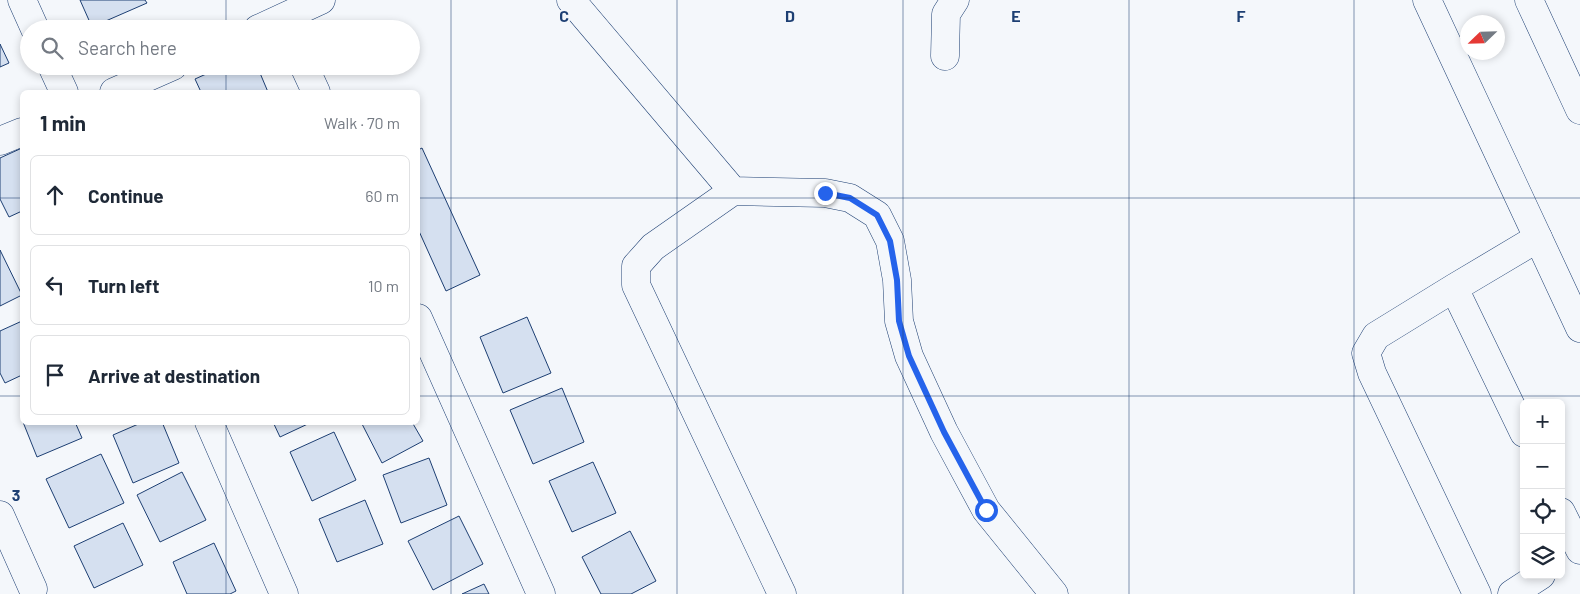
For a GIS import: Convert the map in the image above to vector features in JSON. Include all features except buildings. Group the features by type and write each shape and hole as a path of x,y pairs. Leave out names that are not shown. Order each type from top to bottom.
{"main road":[{"path":"22,0 31,20"},
{"path":"282,16 321,0"},
{"path":"571,0 733,191"},
{"path":"945,56 946,14 955,0"},
{"path":"1427,0 1580,328"},
{"path":"1529,0 1580,110"},
{"path":"56,75 63,90"},
{"path":"119,90 153,75"},
{"path":"308,75 315,90"},
{"path":"0,141 20,133"},
{"path":"782,594 636,285 636,266 653,247 733,191 825,193 850,198 877,215 890,241 897,280 899,321 909,356 944,432 986,510 1054,594"},
{"path":"1477,594 1372,373 1366,353 1376,336 1538,238"},
{"path":"1454,288 1520,425"},
{"path":"420,322 541,594"},
{"path":"210,425 284,594"},
{"path":"0,515 33,589"},
{"path":"1565,520 1580,550 1565,559"},
{"path":"1512,594 1535,579"}],"route":[{"path":"825,193 850,198 877,215 890,241 897,280 899,321 909,356 944,432 986,510"}]}
